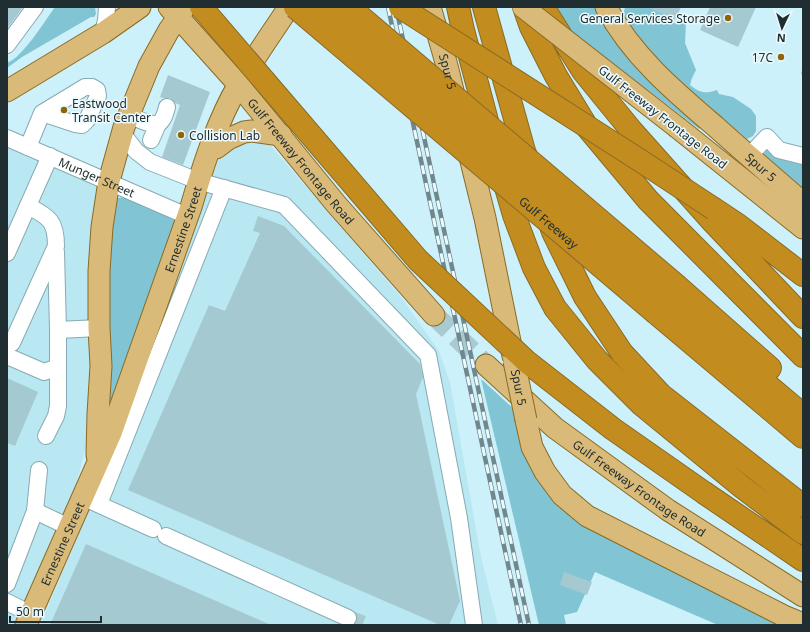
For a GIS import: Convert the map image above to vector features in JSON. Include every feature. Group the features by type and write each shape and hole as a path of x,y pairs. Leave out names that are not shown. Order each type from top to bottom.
{"highway":[{"path":"201,7 418,260 527,362 614,429 803,560"},
{"name":"Gulf Freeway","path":"295,7 667,300 803,396"},
{"name":"Gulf Freeway","path":"319,7 803,415"},
{"name":"Gulf Freeway","path":"349,7 526,158 803,437"},
{"path":"400,7 726,217 803,275"},
{"path":"458,7 468,50 514,216 534,268 555,308 597,360 641,404 742,487 803,533"},
{"path":"484,7 526,158 553,232 585,297 622,353 662,395 803,506"},
{"path":"524,7 531,27 556,76 587,127 648,200 803,356"},
{"path":"543,7 582,71 630,130 712,221 803,317"}],"main road":[{"path":"7,91 103,33 140,7"},
{"name":"Ernestine Street","path":"97,462 111,433 210,148 238,84 289,7"},
{"name":"Spur 5","path":"430,7 448,66 483,210 532,447 546,472 562,495 587,516 803,624"},
{"name":"Gulf Freeway Frontage Road","path":"524,7 803,228"},
{"name":"Ernestine Street","path":"28,619 69,527 91,500 97,462 101,366 99,328 99,270 102,227 109,181 125,124 149,66 177,10"},
{"name":"Gulf Freeway Frontage Road","path":"177,10 281,135 336,204 434,315"},
{"name":"Spur 5","path":"613,12 637,53 680,97 803,203"},
{"path":"210,148 216,148 228,139 244,132 252,131 281,135"},
{"name":"Gulf Freeway Frontage Road","path":"486,365 555,428 668,510 803,596"}],"street":[{"path":"7,45 35,7"},
{"path":"103,33 107,7"},
{"path":"7,80 34,75"},
{"path":"152,140 158,124 162,121 167,107"},
{"path":"28,147 42,113"},
{"path":"158,124 125,124 136,151 150,162 198,181 284,205 428,355 459,518 474,625"},
{"path":"749,156 767,137 779,150 803,156"},
{"name":"Munger Street","path":"9,143 28,147 50,156 187,216"},
{"path":"7,253 50,156"},
{"path":"224,188 91,500 348,618"},
{"path":"28,206 42,213 52,223 56,234 58,406 56,416 46,436"},
{"path":"56,246 9,350 44,372 58,367"},
{"path":"58,330 99,328"},
{"path":"7,584 36,511 39,470"},
{"path":"36,511 69,527"},
{"path":"7,602 28,619"}],"shaded area":[{"path":"55,7 95,7 96,14 94,17 91,17 22,57 7,68 7,63 20,54 26,47"},
{"path":"553,7 597,7 703,125 699,129 564,26"},
{"path":"625,7 657,7 668,16 667,20 677,24 679,19 686,22 685,43 696,70 690,85 703,92 717,90 719,94 733,97 751,109 756,116 756,131 753,136 747,139 661,66 623,16"},
{"path":"260,139 271,146 401,297 439,351 450,382 480,552 498,625 40,625 77,539 153,340 219,158 232,143"},
{"path":"765,145 803,164 803,191 764,155"},
{"path":"7,146 92,183 97,187 99,199 91,424 79,474 61,528 19,625 7,625"},
{"path":"126,197 181,223 104,429 106,286 113,207 118,198"},
{"path":"481,379 515,410 535,473 789,625 718,625 595,572 577,612 564,615 566,625 539,625"}],"building":[{"path":"7,7 23,7 7,29"},
{"path":"647,7 681,7 675,20"},
{"name":"General Services Storage","path":"710,7 756,7 738,47 700,30"},
{"name":"Collision Lab","path":"168,75 210,92 183,165 162,157 180,105 175,103 170,98 160,97"},
{"path":"258,216 284,226 420,364 423,377 416,394 460,601 449,625 440,625 128,490 209,305 225,311 260,233 253,231"},
{"path":"7,378 38,392 15,446 7,443"},
{"path":"86,544 271,625 50,625"},
{"path":"564,572 592,582 587,595 560,585"}],"tunnel":[{"path":"434,315 486,365"},
{"path":"348,618 367,625"}],"railway":[{"path":"388,7 521,625"},
{"path":"396,7 529,625"}],"place":[{"name":"General Services Storage","path":"728,18"},
{"name":"17C","path":"781,57"},
{"name":"Eastwood Transit Center","path":"64,110"},
{"name":"Collision Lab","path":"181,135"}]}
